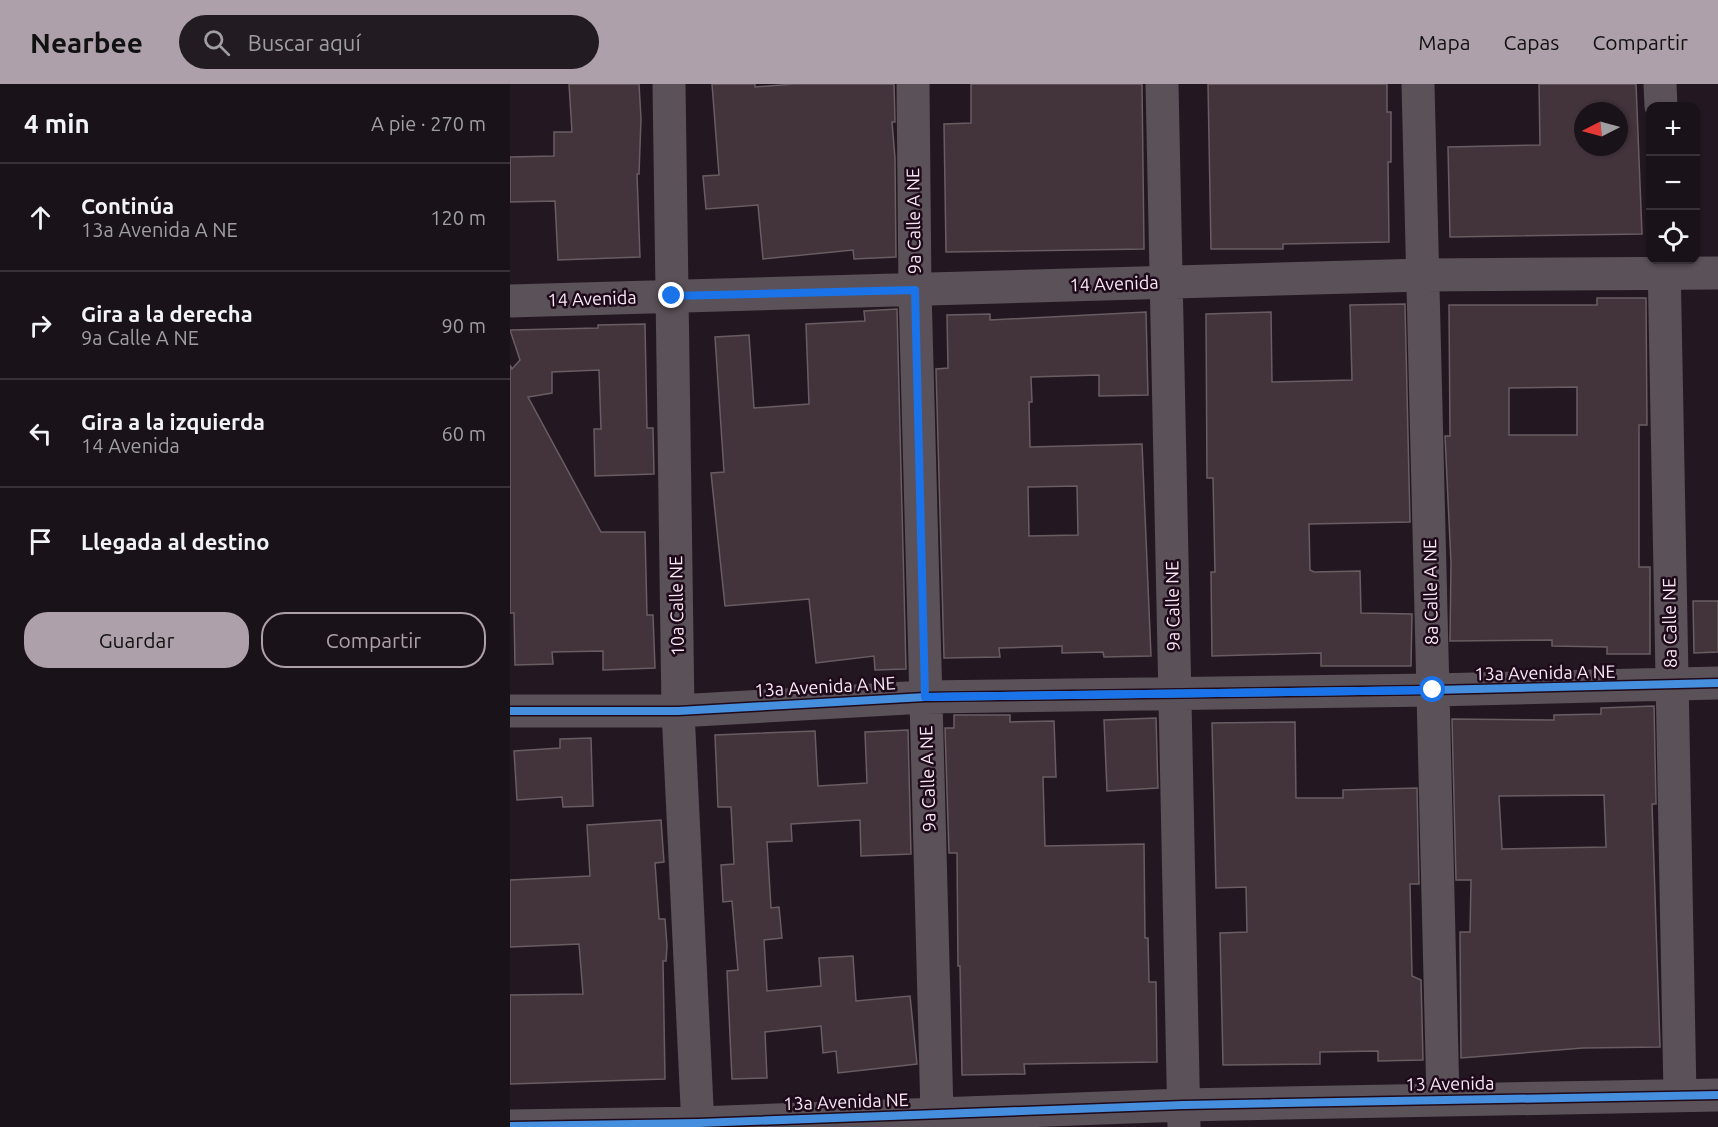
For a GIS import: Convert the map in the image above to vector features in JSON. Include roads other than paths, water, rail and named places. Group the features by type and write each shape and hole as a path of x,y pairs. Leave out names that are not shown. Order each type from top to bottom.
{"street":[{"name":"10a Calle NE","path":"669,84 678,711 698,1125"},
{"name":"9a Calle A NE","path":"913,84 915,290 937,1113"},
{"name":"9a Calle NE","path":"1162,84 1184,1116"},
{"name":"8a Calle A NE","path":"1418,84 1443,1099"},
{"path":"1660,84 1661,102"},
{"name":"14 Avenida","path":"510,301 1664,267 1718,273"},
{"name":"8a Calle NE","path":"1664,267 1680,1095"},
{"name":"13a Avenida A NE","path":"510,711 678,711 925,697 1433,690 1718,683"},
{"name":"13 Avenida","path":"1184,1116 1443,1099 1718,1095"},
{"name":"13a Avenida NE","path":"510,1126 698,1125 937,1113 1184,1116"}]}
